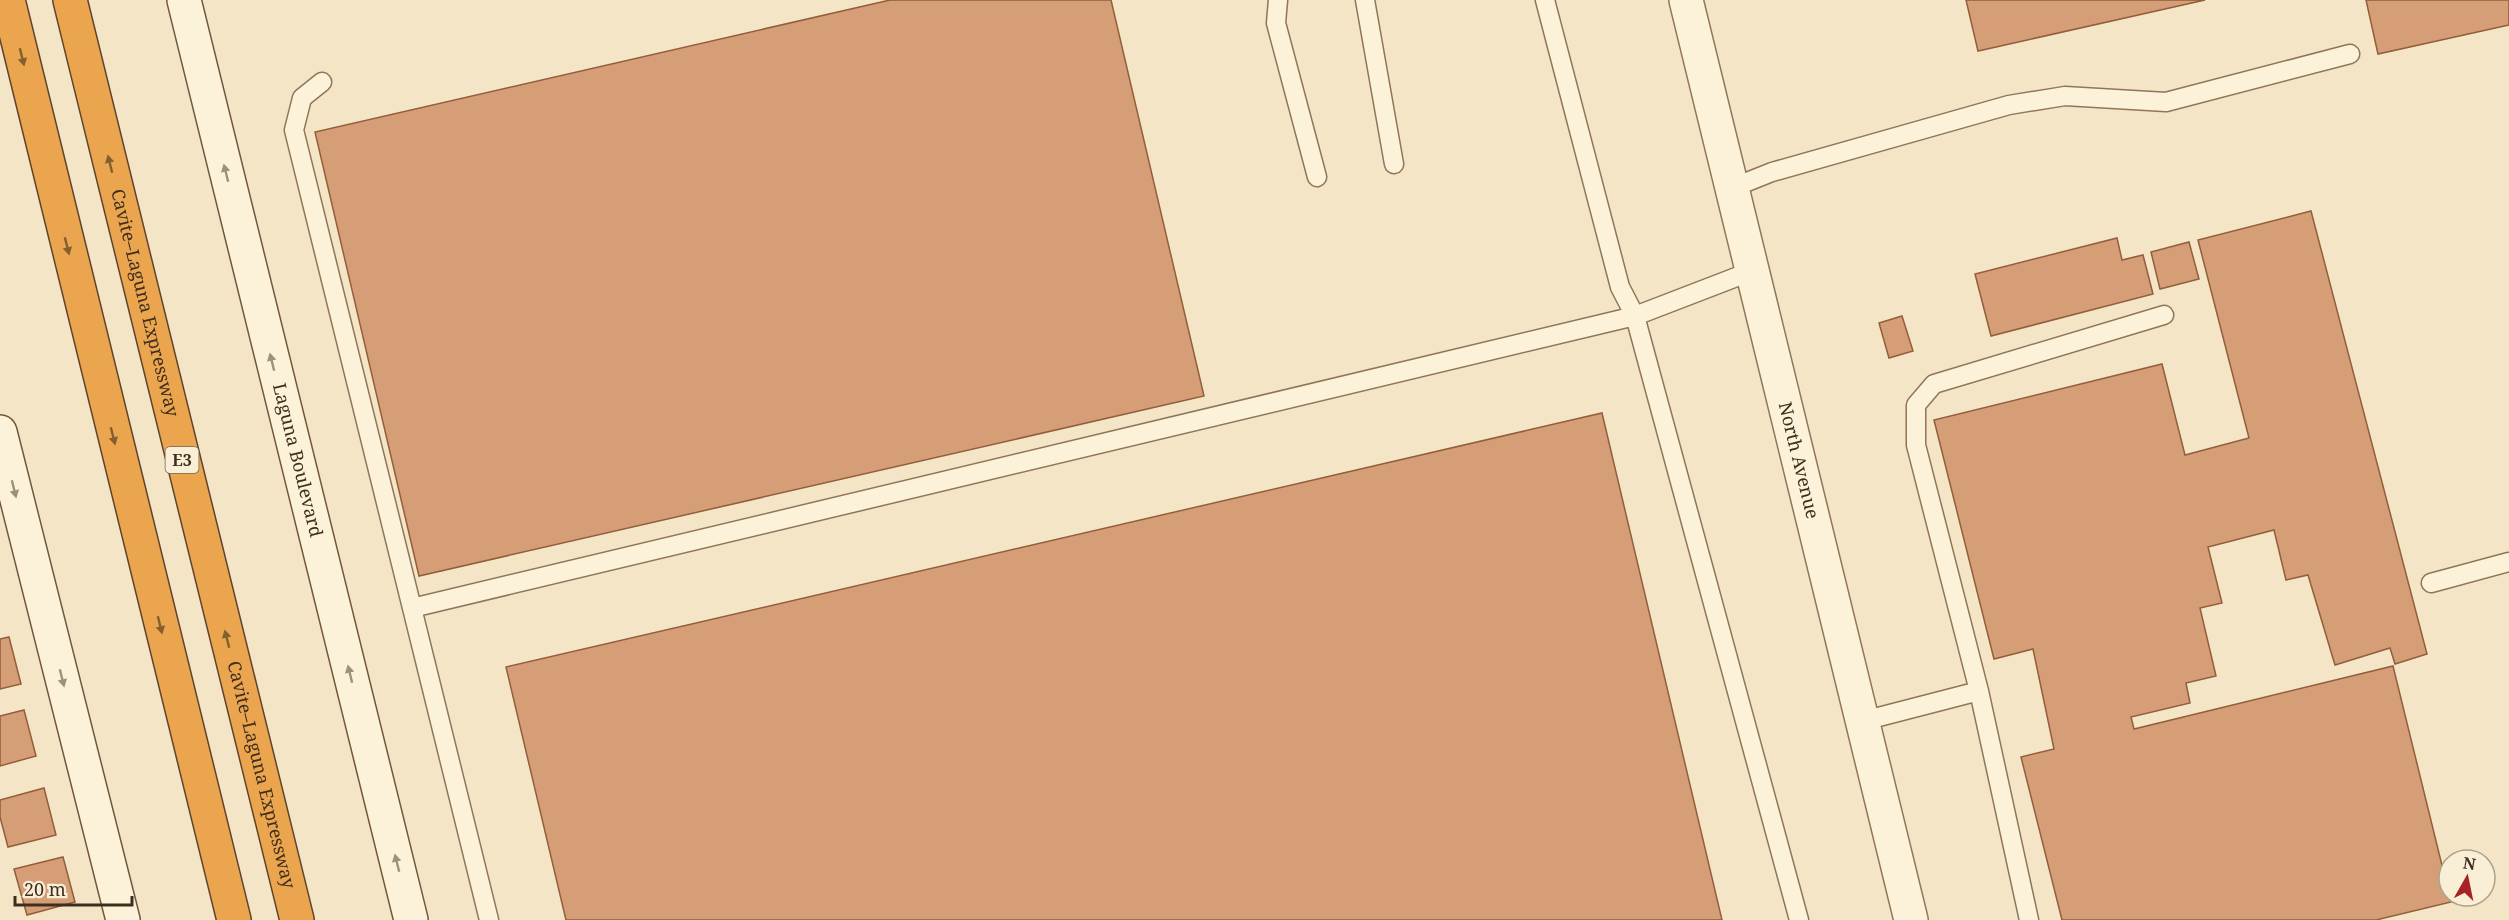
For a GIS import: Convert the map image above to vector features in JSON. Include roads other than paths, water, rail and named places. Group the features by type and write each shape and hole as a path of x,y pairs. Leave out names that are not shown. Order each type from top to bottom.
{"highway":[{"path":"8,0 234,920"},
{"name":"Cavite–Laguna Expressway","path":"70,0 297,920"}],"main road":[{"name":"Laguna Boulevard","path":"184,0 411,920"},
{"name":"North Avenue","path":"1686,0 1911,920"},
{"path":"0,432 123,920"}],"lane":[{"path":"1278,0 1276,23 1317,177"},
{"path":"1365,0 1394,164"},
{"path":"1545,0 1620,287 1635,316 1799,920"},
{"path":"1732,188 1772,172 2009,105 2065,96 2166,102 2350,54"},
{"path":"322,82 302,98 294,130 489,920"},
{"path":"412,608 1635,316 1752,271"},
{"path":"2029,920 1980,690 1916,445 1916,405 1934,384 2164,315"},
{"path":"2431,583 2509,562"},
{"path":"1863,721 1980,690"}]}
